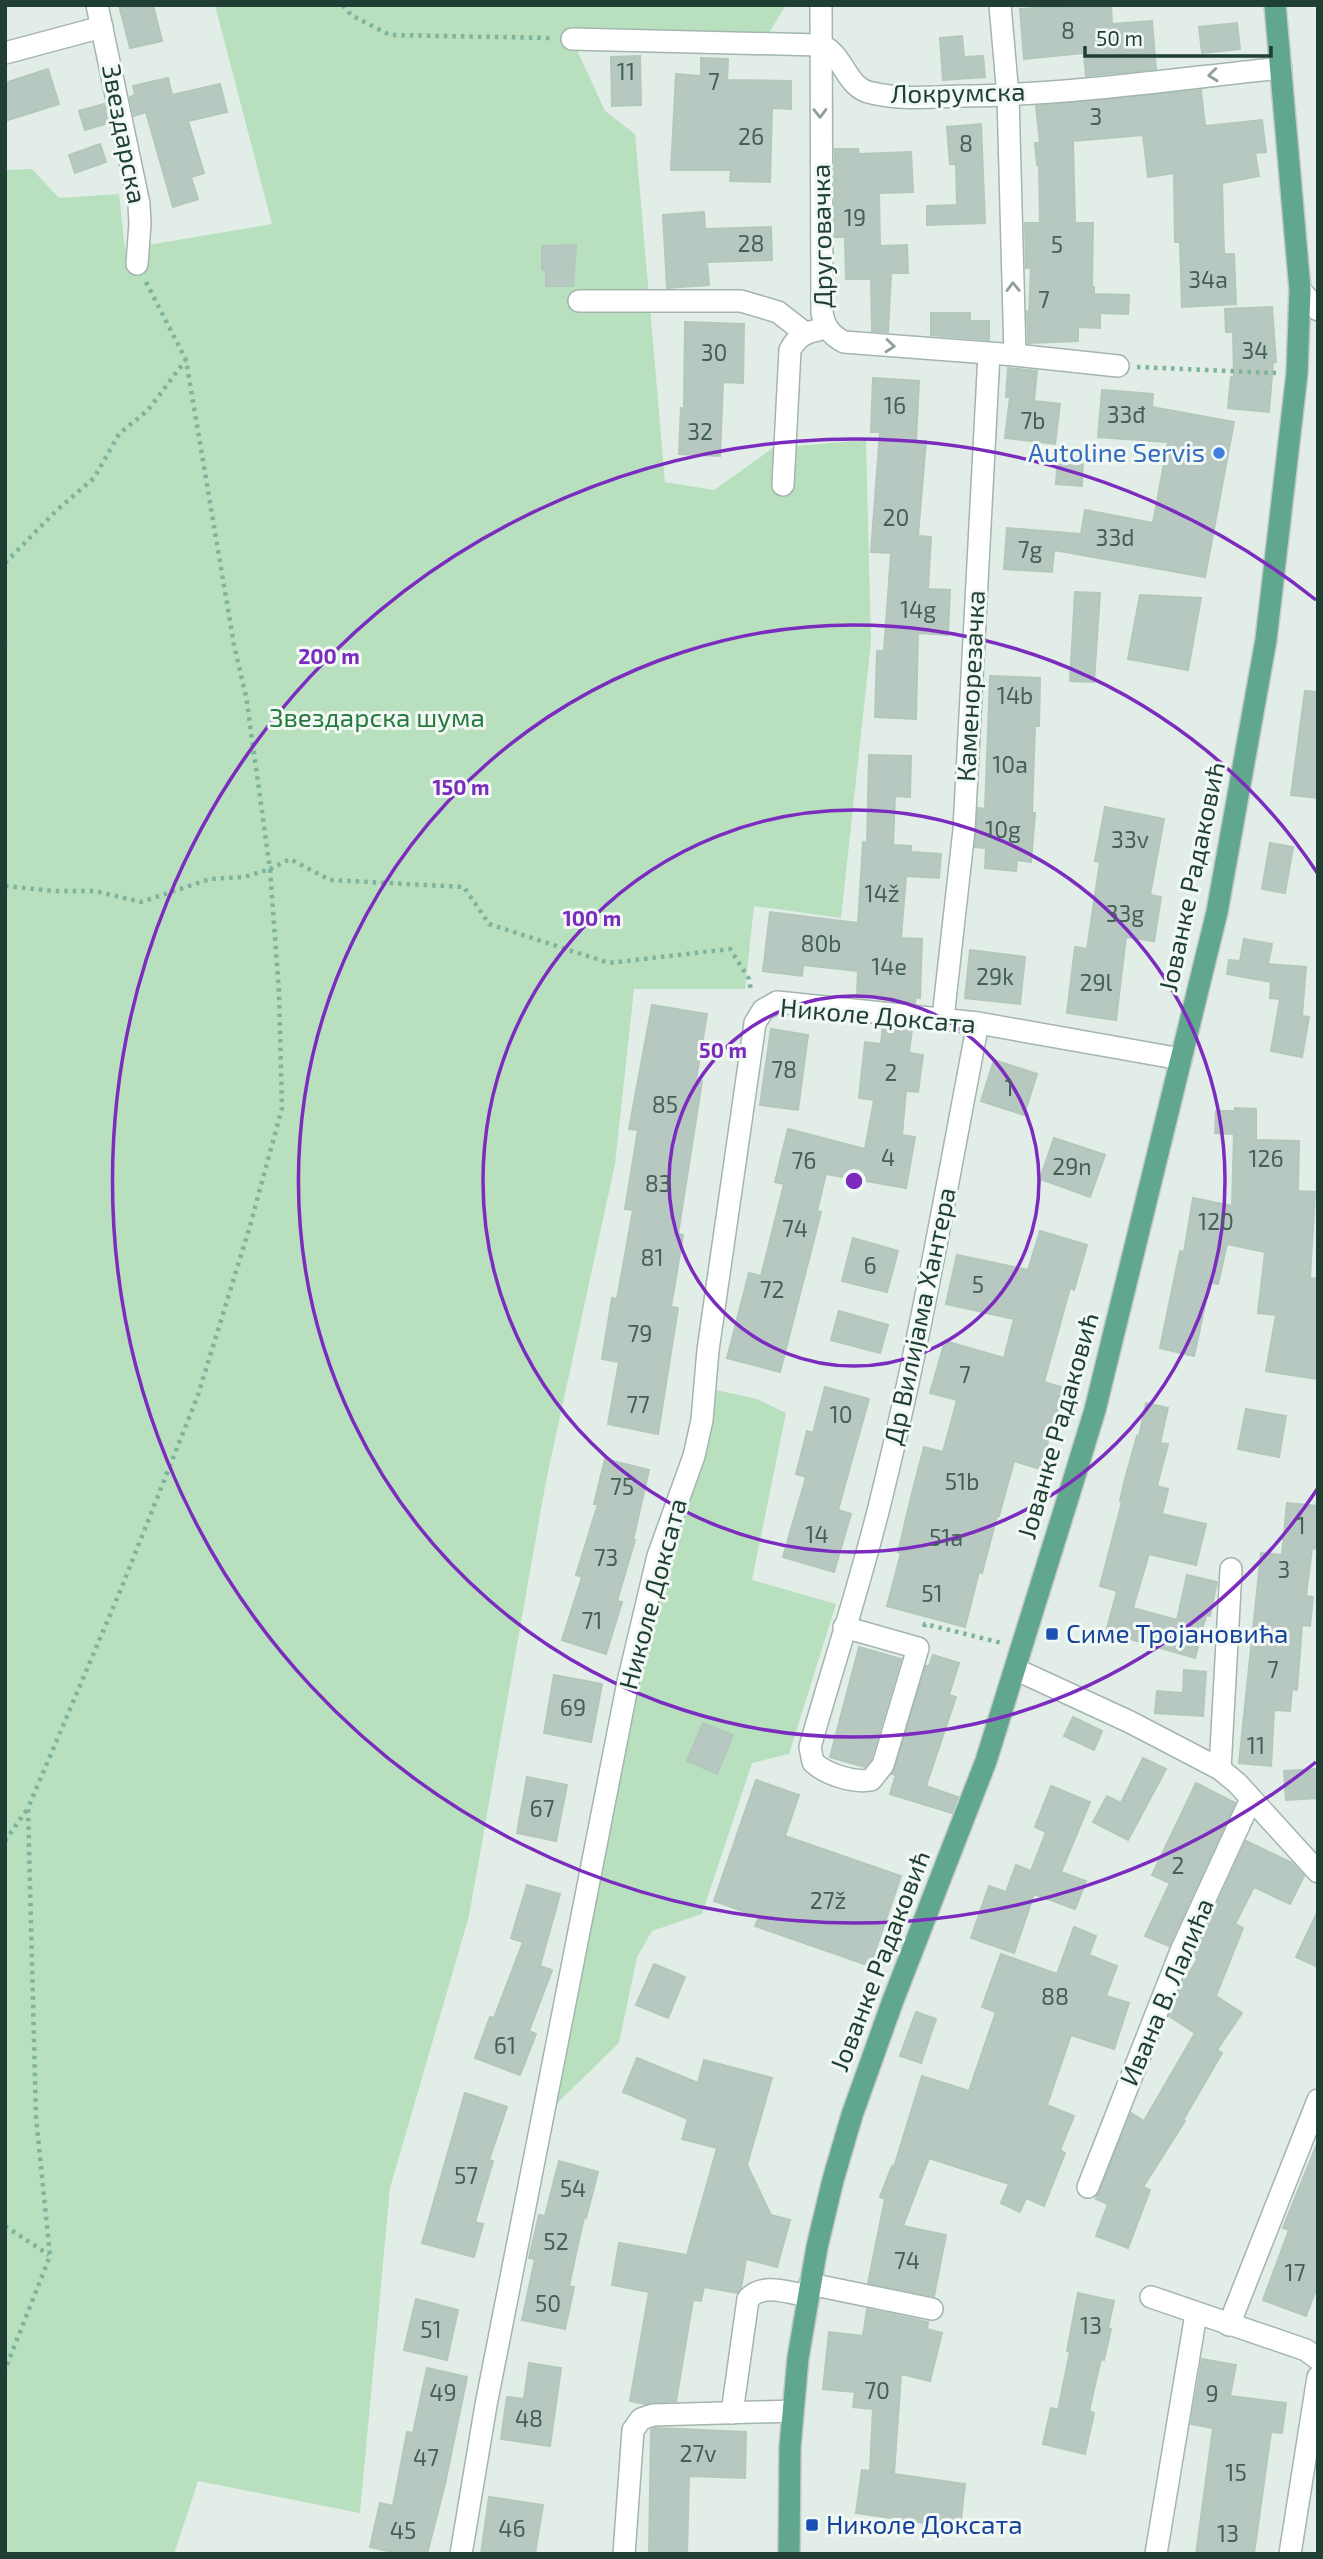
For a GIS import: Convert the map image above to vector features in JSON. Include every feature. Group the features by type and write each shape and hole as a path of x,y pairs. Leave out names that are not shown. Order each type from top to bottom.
{"main road":[{"name":"Јованке Радаковић","path":"789,2554 790,2447 798,2358 809,2290 833,2180 852,2115 892,2003 986,1761 1095,1410 1217,912 1266,640 1309,290 1275,5"}],"street":[{"name":"Звездарска","path":"97,5 138,204 140,224 137,264"},
{"name":"Друговачка","path":"783,485 790,350 796,340 805,333 827,328 822,312 819,45 821,5"},
{"path":"1000,5 1008,96 1015,355"},
{"path":"5,53 103,27"},
{"path":"572,39 819,45"},
{"name":"Локрумска","path":"819,45 828,47 852,83 865,92 899,97 1008,96 1281,68"},
{"path":"1309,290 1318,310"},
{"path":"579,301 741,301 778,312 805,333"},
{"path":"827,328 834,337 844,342 1118,366"},
{"name":"Каменорезачка","path":"943,1018 964,830 989,354"},
{"name":"Николе Доксата","path":"461,2554 486,2405 628,1682 658,1556 694,1456 702,1420 708,1350 755,1023 763,1010 776,1002 943,1018 1181,1059"},
{"name":"Др Вилијама Хантера","path":"847,1617 886,1481 978,1023"},
{"path":"1220,1769 1231,1569"},
{"path":"847,1617 918,1648 883,1765 876,1777 864,1781 825,1772 813,1762 810,1747 847,1617"},
{"path":"1014,1669 1130,1722 1220,1769 1318,1872"},
{"name":"Ивана В. Лалића","path":"1088,2187 1181,1951 1251,1799"},
{"path":"1229,2325 1318,2100"},
{"path":"732,2413 748,2300 755,2291 809,2290 932,2309"},
{"path":"1151,2297 1306,2350 1318,2359"},
{"path":"1156,2554 1196,2314"},
{"path":"1290,2554 1318,2377"},
{"path":"624,2554 633,2430 641,2419 653,2415 793,2411"}],"path":[{"path":"343,5 351,15 390,35 572,39"},
{"path":"5,1841 28,1808 121,1589 198,1395 250,1226 282,1108 279,992 270,870 246,696 233,645 186,360 137,264"},
{"path":"5,563 56,511 94,478 119,434 149,410 186,360"},
{"path":"1118,366 1297,373"},
{"path":"5,886 54,891 95,891 141,902 211,879 244,877 270,870 290,859 330,880 464,887 489,924 609,963 730,949 749,979 755,1023"},
{"path":"918,1648 925,1624 1021,1647"},
{"path":"5,2370 50,2256 36,2118 28,1808"},
{"path":"5,2226 50,2256"}],"green space":[{"name":"Звездарска шума","path":"215,5 786,5 766,38 572,39 605,111 635,134 665,482 714,490 773,448 866,440 871,642 841,918 754,906 745,989 634,989 615,1164 546,1481 469,1916 390,2188 360,2513 198,2481 174,2554 5,2554 5,170 32,169 59,198 119,194 125,249 272,224"},
{"path":"707,1388 757,1399 786,1413 752,1580 836,1604 789,1754 752,1763 702,1914 652,1931 637,1957 619,2043 544,2116 628,1682"}],"building":[{"path":"119,5 153,5 162,41 130,48"},
{"path":"1111,5 1112,24 1152,21 1156,69 1086,76 1084,53 1024,59 1020,9"},
{"path":"1237,23 1240,49 1202,53 1199,27"},
{"path":"962,36 964,57 983,56 985,77 943,80 940,38"},
{"path":"640,56 641,105 612,106 611,57"},
{"path":"701,58 728,59 727,80 791,81 791,109 772,108 770,182 730,181 731,170 671,170 676,74 701,76"},
{"path":"48,69 59,104 5,121 5,83"},
{"path":"168,78 172,95 220,84 227,112 188,121 204,173 191,177 198,199 173,207 146,112 134,116 130,97 135,95 133,86"},
{"path":"1201,90 1205,126 1262,120 1266,152 1255,153 1259,176 1222,183 1224,254 1234,254 1236,304 1182,307 1180,242 1175,242 1174,173 1148,177 1143,135 1073,141 1075,223 1093,223 1094,294 1129,295 1128,314 1100,313 1100,328 1078,327 1078,341 1028,343 1027,312 1029,313 1031,268 1026,268 1025,223 1040,223 1039,165 1035,143 1040,143 1036,106"},
{"path":"104,104 108,123 85,130 79,111"},
{"path":"981,124 985,223 927,225 927,206 957,205 956,164 950,164 947,127"},
{"path":"100,144 106,162 75,173 69,155"},
{"path":"835,149 858,149 859,154 911,152 913,192 879,193 880,246 907,245 908,273 891,273 888,332 872,331 871,279 846,279 845,237 835,237"},
{"path":"704,212 705,229 771,227 772,260 707,262 709,285 667,288 663,215"},
{"path":"576,245 573,286 546,286 546,270 542,270 542,246"},
{"path":"1272,307 1276,362 1273,362 1269,412 1228,408 1231,377 1234,377 1233,332 1226,332 1225,309"},
{"path":"931,313 970,313 970,321 989,321 989,340 931,335"},
{"path":"685,322 744,324 743,383 723,382 720,456 679,454 681,408 684,409"},
{"path":"1008,368 1037,371 1034,401 1060,404 1055,444 1005,438 1010,397 1006,397"},
{"path":"873,378 919,381 916,441 926,441 918,536 931,537 928,589 950,590 948,635 918,633 916,719 875,717 877,651 884,651 891,553 871,552 880,432 871,432"},
{"path":"1102,390 1153,394 1152,407 1234,422 1205,577 1054,550 1052,572 1004,569 1007,528 1081,534 1085,510 1153,523 1168,442 1098,437"},
{"path":"1058,455 1083,457 1082,486 1056,484"},
{"path":"1075,592 1100,593 1094,682 1070,681"},
{"path":"1140,595 1201,598 1188,670 1128,659"},
{"path":"990,676 1040,678 1039,726 1035,726 1032,813 1035,813 1031,862 1017,860 1016,871 985,868 986,848 975,847 978,808 985,809"},
{"path":"1305,691 1318,692 1318,798 1291,795"},
{"path":"869,755 911,756 910,797 895,796 893,845 911,846 911,852 941,854 939,878 906,876 901,938 922,939 920,998 916,997 915,1003 886,1000 886,996 857,995 858,971 803,965 802,976 763,971 770,912 858,923 863,842 867,843"},
{"path":"1105,807 1164,819 1150,895 1161,897 1154,941 1126,937 1116,1020 1067,1013 1075,947 1087,949 1100,862 1095,861"},
{"path":"1270,843 1293,847 1285,893 1262,889"},
{"path":"1244,939 1272,944 1268,964 1306,967 1302,1016 1309,1017 1302,1057 1271,1051 1280,999 1270,998 1271,982 1227,974 1229,960 1240,961"},
{"path":"970,950 1025,957 1020,1004 965,998"},
{"path":"652,1005 707,1014 696,1080 702,1081 678,1234 683,1235 671,1307 678,1308 658,1434 608,1424 619,1362 602,1359 612,1298 617,1299 633,1210 625,1209 638,1130 629,1129"},
{"path":"883,1026 912,1029 909,1053 923,1055 918,1092 906,1091 902,1135 915,1137 906,1188 826,1174 817,1211 821,1212 780,1372 727,1358 749,1273 761,1276 784,1184 775,1182 788,1129 865,1149 874,1100 859,1098 865,1042 881,1044"},
{"path":"771,1029 808,1035 798,1110 760,1105"},
{"path":"994,1060 1037,1074 1024,1115 981,1101"},
{"path":"1235,1108 1256,1109 1256,1140 1299,1141 1298,1191 1315,1192 1310,1278 1318,1279 1318,1379 1266,1371 1276,1315 1258,1313 1265,1252 1227,1244 1218,1284 1210,1282 1194,1356 1160,1348 1180,1251 1184,1252 1193,1198 1232,1206 1234,1134 1215,1133 1216,1111 1235,1111"},
{"path":"1054,1138 1105,1155 1090,1197 1040,1179"},
{"path":"1040,1231 1087,1245 1074,1290 1070,1288 1044,1382 1064,1388 1040,1469 1014,1461 982,1573 979,1572 965,1627 887,1606 924,1447 943,1452 957,1400 930,1393 945,1341 1004,1358 1014,1319 946,1304 957,1255 1028,1270"},
{"path":"853,1238 898,1251 887,1292 842,1281"},
{"path":"839,1311 888,1325 880,1353 831,1340"},
{"path":"825,1387 869,1399 838,1510 851,1514 834,1572 783,1557 806,1477 796,1474 807,1431 813,1433"},
{"path":"1146,1403 1168,1408 1160,1443 1168,1444 1157,1486 1168,1489 1162,1514 1206,1524 1196,1565 1149,1554 1133,1608 1177,1620 1187,1575 1217,1582 1210,1616 1206,1615 1195,1658 1106,1632 1117,1591 1100,1586"},
{"path":"1246,1409 1286,1416 1279,1457 1238,1449"},
{"path":"605,1459 649,1470 635,1540 617,1601 622,1602 606,1654 562,1640 582,1577 576,1575 598,1504 594,1504"},
{"path":"1287,1503 1318,1506 1318,1549 1312,1548 1306,1596 1313,1597 1310,1626 1302,1625 1297,1690 1292,1689 1290,1711 1274,1710 1271,1766 1239,1763 1261,1553 1282,1555"},
{"path":"859,1647 901,1659 871,1759 865,1767 830,1757"},
{"path":"933,1655 959,1663 949,1695 956,1697 926,1786 958,1797 952,1813 890,1794 896,1775 892,1774 926,1666 929,1666"},
{"path":"1184,1670 1206,1672 1203,1716 1155,1713 1157,1691 1183,1693"},
{"path":"554,1675 602,1684 591,1742 544,1733"},
{"path":"1073,1717 1102,1731 1094,1750 1064,1736"},
{"path":"703,1723 733,1735 717,1774 687,1761"},
{"path":"1143,1758 1166,1769 1128,1840 1093,1822 1107,1796 1121,1803"},
{"path":"1318,1769 1318,1798 1286,1800 1284,1771"},
{"path":"527,1777 567,1785 556,1841 517,1833"},
{"path":"756,1780 799,1795 785,1836 901,1876 870,1966 755,1926 759,1917 714,1901"},
{"path":"1196,1783 1235,1803 1169,1946 1145,1936 1170,1883 1152,1875"},
{"path":"1051,1786 1090,1802 1061,1872 1086,1881 1075,1909 1034,1894 1014,1953 971,1938 989,1886 1006,1892 1016,1865 1031,1871 1046,1832 1035,1827"},
{"path":"1246,1841 1292,1863 1304,1876 1290,1904 1254,1887 1235,1924 1243,1928 1216,1996 1242,2013 1217,2050 1222,2053 1183,2120 1185,2121 1143,2187 1150,2190 1128,2248 1096,2236 1108,2204 1096,2199 1131,2113 1144,2121 1195,2033 1169,2016 1183,1981 1198,1959 1193,1956"},
{"path":"527,1885 560,1894 540,1966 552,1970 529,2031 536,2034 520,2075 475,2058 490,2017 494,2018 523,1942 511,1938"},
{"path":"1318,1911 1318,1967 1296,1957"},
{"path":"1074,1927 1096,1936 1089,1955 1117,1966 1106,1996 1129,2003 1114,2049 1071,2035 1047,2105 1074,2116 1060,2150 1065,2153 1044,2206 1026,2198 1020,2212 1001,2203 1009,2184 929,2158 903,2226 946,2235 934,2296 868,2283 885,2199 880,2197 892,2166 894,2167 922,2076 969,2091 996,2012 982,2007 1001,1954 1057,1974"},
{"path":"654,1964 685,1977 668,2018 636,2005"},
{"path":"916,2012 936,2019 921,2063 900,2056"},
{"path":"637,2058 698,2083 704,2060 772,2078 747,2165 771,2215 790,2220 777,2267 746,2259 741,2288 737,2293 704,2287 701,2301 693,2300 676,2401 645,2404 630,2401 649,2292 612,2285 619,2243 687,2255 717,2148 682,2139 688,2119 623,2092"},
{"path":"465,2093 507,2107 489,2160 493,2161 475,2222 483,2224 474,2257 422,2243"},
{"path":"1317,2144 1318,2284 1306,2316 1263,2300 1289,2230 1283,2228"},
{"path":"559,2161 598,2172 586,2218 584,2217 569,2286 574,2287 565,2329 522,2320 535,2259 529,2258 539,2215 545,2216"},
{"path":"1078,2293 1114,2301 1104,2360 1101,2359 1089,2411 1094,2413 1085,2454 1043,2444 1051,2408 1058,2410"},
{"path":"416,2299 458,2310 447,2360 404,2350"},
{"path":"867,2309 928,2322 927,2329 942,2333 930,2381 901,2374 894,2474 965,2484 960,2528 856,2513 862,2470 870,2471 873,2409 853,2407 855,2392 823,2389 829,2332 863,2336"},
{"path":"1202,2359 1236,2365 1230,2396 1286,2403 1282,2433 1271,2432 1254,2554 1196,2554 1213,2428 1191,2424"},
{"path":"529,2363 561,2368 550,2446 501,2439 507,2397 524,2399"},
{"path":"427,2368 467,2377 445,2484 427,2554 401,2554 370,2547 380,2503 393,2506 407,2432 413,2433"},
{"path":"651,2430 746,2432 745,2478 689,2476 687,2554 649,2554"},
{"path":"489,2497 543,2505 535,2554 481,2554"}],"place":[{"name":"Autoline Servis","path":"1219,453"},
{"name":"Симе Тројановића","path":"1052,1634"},
{"name":"Николе Доксата","path":"812,2525"}]}
